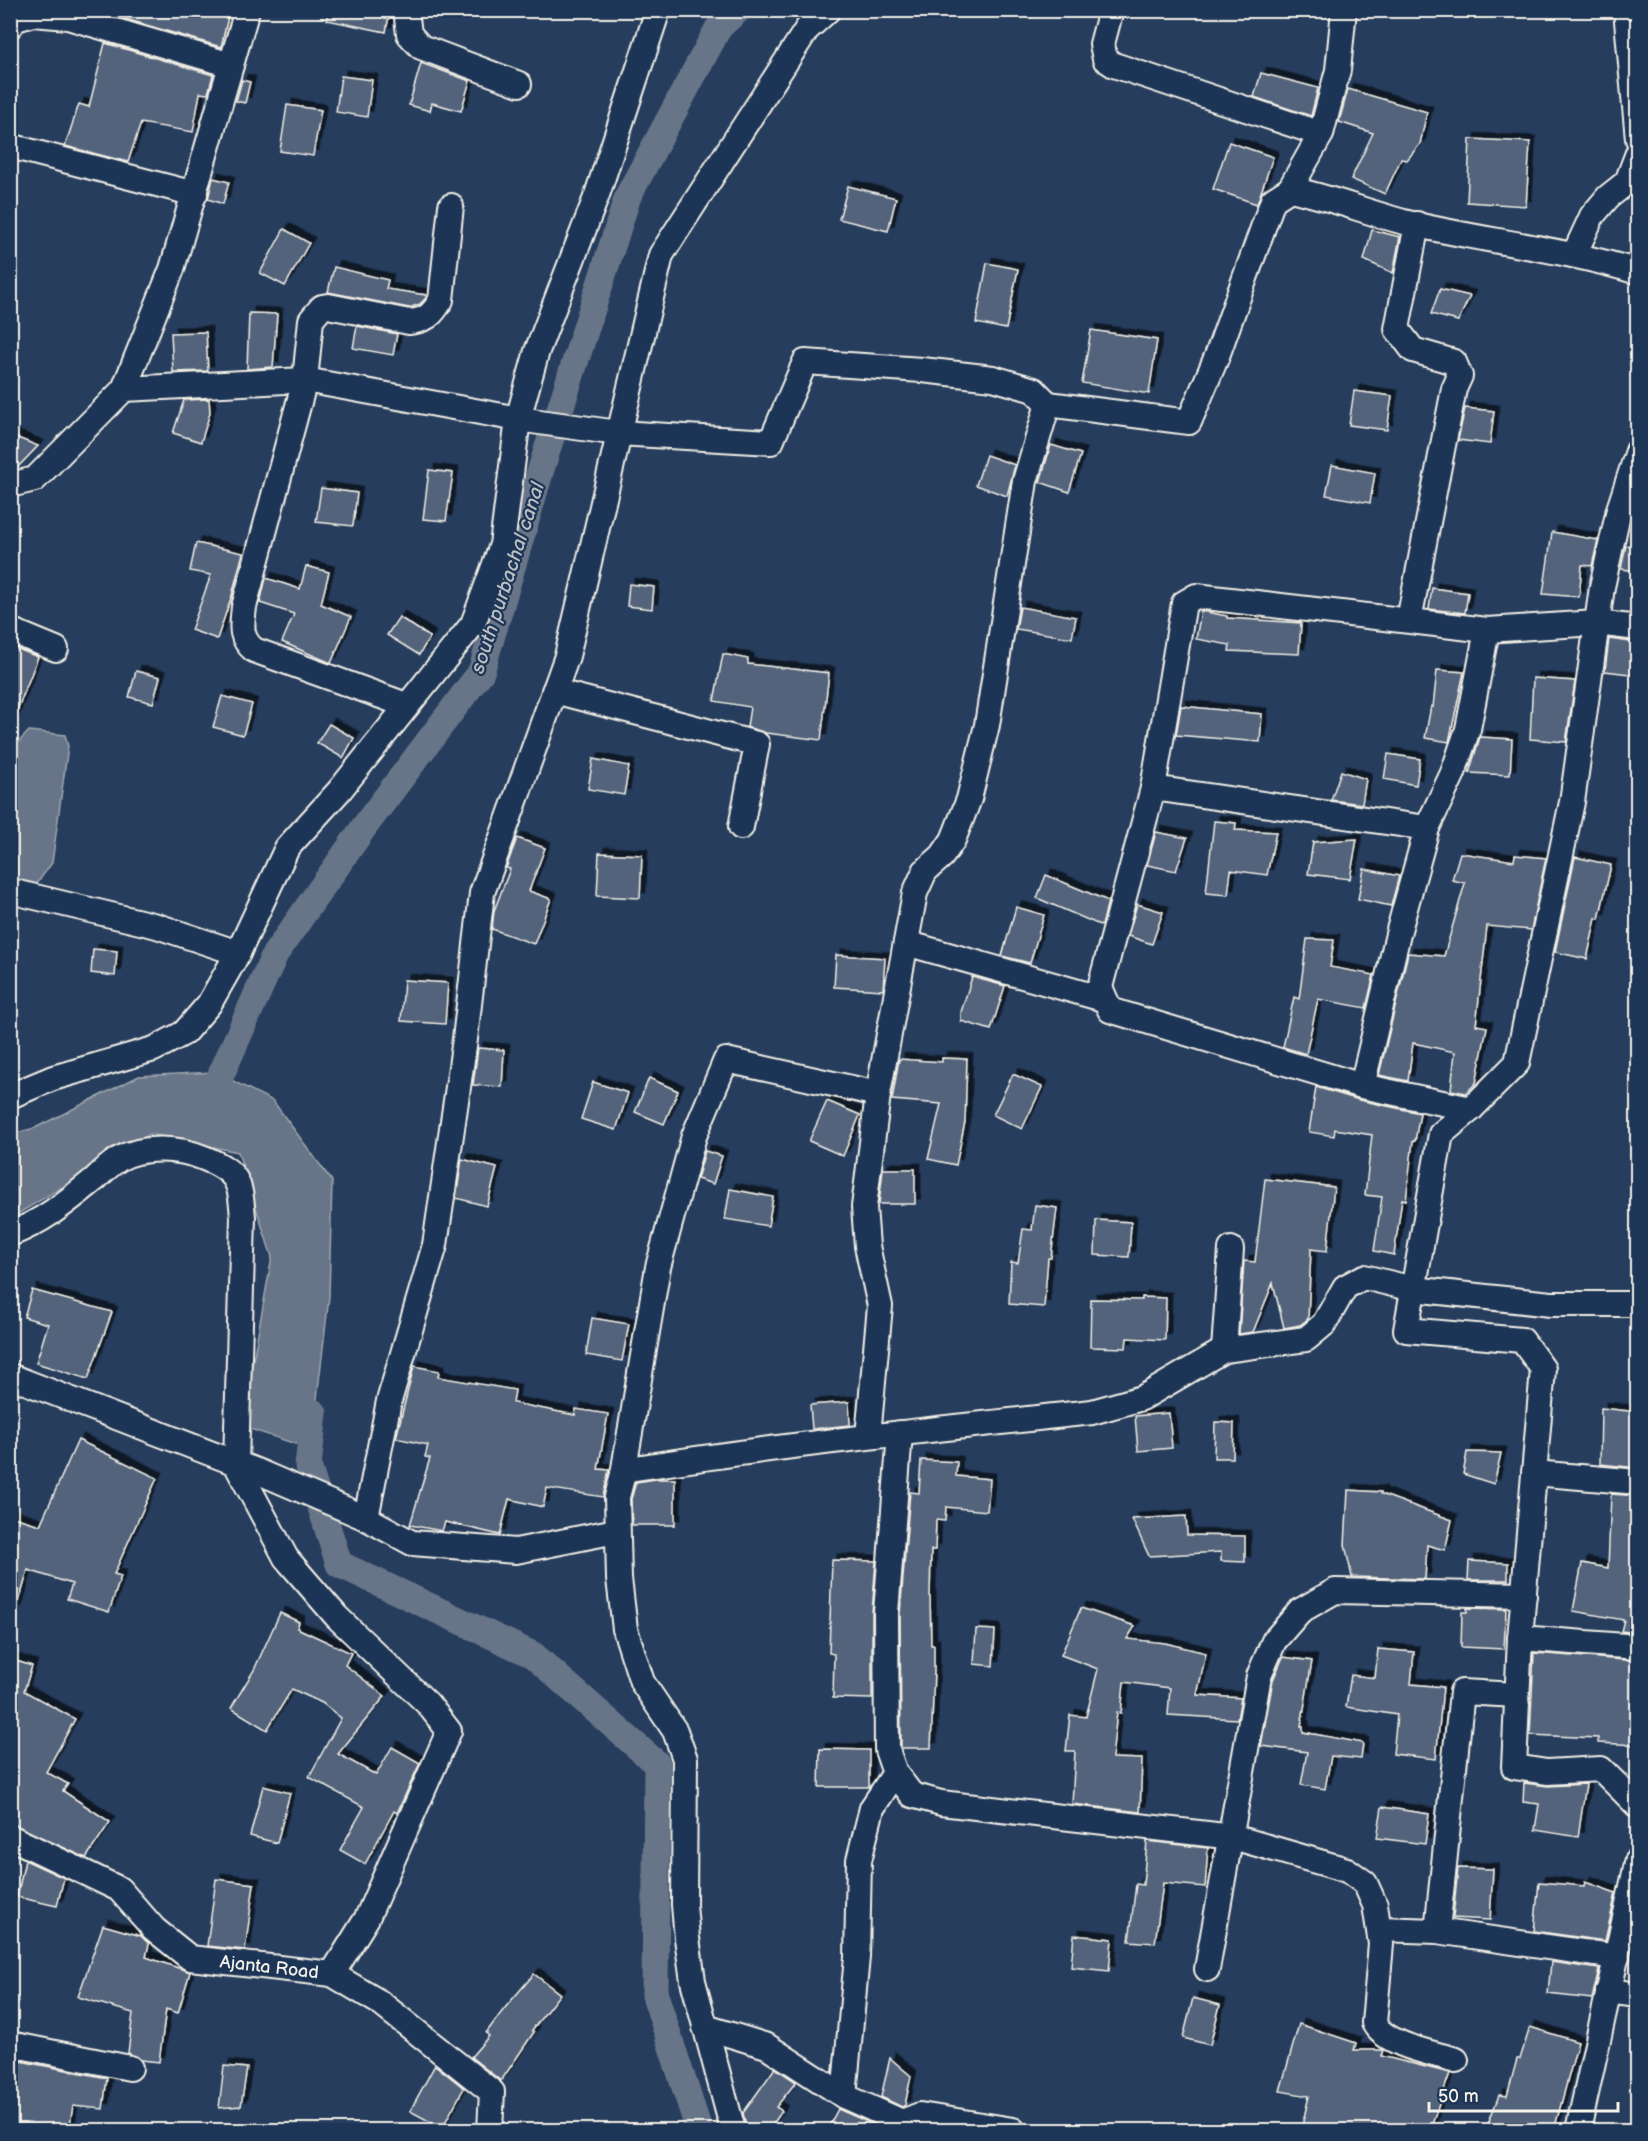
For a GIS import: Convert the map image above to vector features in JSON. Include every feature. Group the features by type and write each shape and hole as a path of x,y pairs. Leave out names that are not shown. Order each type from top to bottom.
{"street":[{"path":"10,485 35,479 124,388 172,269 247,10"},
{"path":"406,10 409,34 421,47 519,84"},
{"path":"366,1518 389,1401 435,1245 465,1039 482,893 567,656 610,432 661,255 807,29 828,10"},
{"path":"1111,10 1102,44 1105,59 1114,65 1321,134"},
{"path":"124,388 305,380 525,420 610,432 771,442 805,362 921,370 993,378 1034,390 1048,404 1189,422 1217,356 1252,251 1273,200 1290,189 1321,134 1338,70 1344,10"},
{"path":"1626,10 1638,139"},
{"path":"10,1096 53,1078 154,1049 184,1032 209,1004 238,953 287,848 339,791 473,624 502,545 544,332 597,195 648,13"},
{"path":"10,26 16,20 33,14 68,17 231,65"},
{"path":"10,146 195,194"},
{"path":"1574,255 1592,216 1608,197 1627,182 1638,153"},
{"path":"1290,189 1417,224 1574,255 1638,272"},
{"path":"406,705 254,650 246,643 242,632 244,607 305,380 311,320 322,307 409,322 423,321 433,314 441,300 451,206"},
{"path":"1409,620 1454,388 1460,376 1454,362 1413,350 1397,329 1417,224"},
{"path":"868,1436 880,1306 867,1246 864,1207 878,1094 915,893 925,871 942,855 953,840 969,799 987,725 1025,481 1048,404"},
{"path":"1638,451 1619,509 1596,623 1572,801 1517,1064 1471,1109 1441,1134 1406,1330 1522,1340 1543,1369 1520,1638 1514,1767 1547,1772 1601,1769 1638,1806"},
{"path":"1471,1109 1362,1086 1110,1010 1103,999 1100,987 1153,788 1184,603 1190,597 1204,597 1487,630 1596,623 1638,628"},
{"path":"10,630 56,649"},
{"path":"1362,1086 1399,930 1427,828 1453,773 1468,729 1487,630"},
{"path":"554,692 757,744 741,827"},
{"path":"1153,788 1427,828"},
{"path":"10,891 157,926 238,953"},
{"path":"906,943 1103,999"},
{"path":"733,2130 693,1981 684,1905 685,1759 675,1731 642,1682 634,1663 625,1629 616,1531 617,1497 623,1474 658,1267 694,1136 726,1060 878,1094"},
{"path":"10,1234 44,1219 120,1158 143,1152 171,1149 190,1152 223,1165 240,1184 243,1217 236,1464 286,1558 337,1617 428,1704 449,1731 367,1918 332,1974"},
{"path":"1224,1350 1231,1249"},
{"path":"623,1474 629,1469 675,1462 868,1436 1092,1412 1114,1407 1142,1398 1224,1350 1306,1339 1324,1324 1345,1287 1364,1277 1413,1289 1551,1304 1638,1304"},
{"path":"10,1376 259,1472 366,1518 412,1543 516,1551 616,1531"},
{"path":"900,1433 885,1638 887,1750 895,1773 912,1794 940,1803 1233,1837 1347,1870 1365,1883 1375,1905 1381,1944 1374,2023 1378,2030 1388,2038 1456,2060"},
{"path":"1534,1473 1638,1482"},
{"path":"1207,1970 1233,1837 1259,1676 1274,1641 1300,1611 1335,1591 1524,1595"},
{"path":"1520,1638 1638,1647"},
{"path":"1437,1931 1462,1692 1517,1695"},
{"path":"844,2096 857,1957 859,1860 872,1808 895,1773"},
{"name":"Ajanta Road","path":"10,1837 118,1889 154,1929 190,1958 332,1974 379,2002 492,2092 490,2130"},
{"path":"1578,2130 1637,1867"},
{"path":"1379,1929 1437,1931 1617,1957"},
{"path":"1608,1991 1638,1995"},
{"path":"705,2027 767,2046 844,2096 902,2122 920,2115 1013,2130"},
{"path":"10,2044 130,2068"}],"water":[{"path":"29,731 65,735 68,746 52,863 32,890 11,878 11,750"},
{"path":"215,1072 273,1101 332,1181 329,1297 311,1449 241,1426 272,1257 238,1152 150,1134 11,1218 11,1134 35,1128 139,1076"}],"building":[{"path":"113,10 199,10 228,17 221,47 112,15"},
{"path":"328,10 390,10 386,32 327,20"},
{"path":"105,43 213,75 208,94 200,93 193,132 141,123 128,162 65,146 79,104 89,107"},
{"path":"421,63 470,81 461,111 432,103 430,111 409,105"},
{"path":"1261,73 1318,88 1311,116 1254,97"},
{"path":"341,76 372,80 367,117 336,112"},
{"path":"242,80 250,82 245,103 236,101"},
{"path":"1348,89 1427,112 1420,144 1407,160 1401,159 1385,194 1351,179 1373,133 1339,122"},
{"path":"287,105 321,110 313,156 280,151"},
{"path":"1470,139 1530,142 1526,206 1467,202"},
{"path":"1229,142 1273,157 1257,204 1213,189"},
{"path":"213,178 229,182 223,204 208,199"},
{"path":"848,186 896,198 888,231 839,219"},
{"path":"284,229 309,243 285,286 260,273"},
{"path":"1372,230 1400,237 1393,273 1364,260"},
{"path":"987,263 1018,269 1006,329 976,323"},
{"path":"334,267 388,280 386,289 426,295 426,298 420,304 409,308 328,292"},
{"path":"1440,289 1470,296 1458,321 1431,314"},
{"path":"249,313 277,314 273,367 247,369"},
{"path":"357,326 397,334 393,355 353,348"},
{"path":"1091,330 1157,340 1149,394 1082,383"},
{"path":"206,332 208,371 173,372 171,333"},
{"path":"1354,391 1392,396 1387,430 1349,425"},
{"path":"209,399 210,413 201,442 173,433 184,400"},
{"path":"1465,408 1494,411 1490,444 1458,440"},
{"path":"10,435 38,446 16,469 10,470"},
{"path":"1051,445 1081,454 1069,492 1040,482"},
{"path":"986,455 1015,465 1007,496 976,485"},
{"path":"1332,465 1375,473 1370,503 1326,495"},
{"path":"429,470 453,473 446,521 423,519"},
{"path":"321,488 357,493 353,526 316,522"},
{"path":"1552,532 1598,540 1592,566 1582,565 1579,597 1543,594"},
{"path":"196,543 243,553 217,639 191,630 211,575 190,571"},
{"path":"1626,545 1638,547 1638,571 1621,569"},
{"path":"306,566 329,572 321,604 351,617 331,663 282,642 294,614 260,603 266,578 300,589"},
{"path":"629,584 654,587 652,609 627,606"},
{"path":"1432,588 1468,593 1465,613 1429,609"},
{"path":"1020,607 1076,617 1072,638 1016,629"},
{"path":"1201,611 1227,616 1227,618 1301,623 1299,654 1229,651 1230,645 1196,639"},
{"path":"399,617 430,637 419,655 387,635"},
{"path":"1609,639 1638,643 1638,675 1605,671"},
{"path":"10,646 38,657 12,724 10,724"},
{"path":"723,654 748,659 748,664 829,673 821,740 766,733 747,727 750,707 714,701"},
{"path":"1437,670 1464,672 1449,742 1425,738 1431,706 1433,707"},
{"path":"136,671 160,677 153,703 129,697"},
{"path":"1533,678 1575,681 1566,742 1530,739"},
{"path":"222,696 252,704 243,735 213,727"},
{"path":"1181,706 1262,714 1260,742 1176,735"},
{"path":"329,724 354,738 343,758 317,743"},
{"path":"1480,737 1512,739 1510,775 1469,773"},
{"path":"1388,754 1420,759 1416,785 1384,779"},
{"path":"593,759 629,766 624,795 588,789"},
{"path":"1341,771 1366,779 1362,804 1331,800"},
{"path":"1214,821 1236,823 1235,830 1276,832 1267,875 1231,870 1228,895 1206,893"},
{"path":"1156,832 1187,838 1176,871 1147,865"},
{"path":"517,838 545,848 529,891 551,899 534,944 492,929 494,911 510,869 506,868"},
{"path":"1357,839 1350,879 1308,874 1313,842"},
{"path":"599,853 642,855 640,898 597,896"},
{"path":"1460,853 1514,861 1515,855 1546,858 1531,930 1487,926 1476,1025 1487,1027 1476,1083 1466,1093 1451,1090 1455,1052 1413,1043 1408,1081 1379,1075 1408,953 1444,956 1465,883 1452,880"},
{"path":"1575,857 1611,865 1587,959 1555,952"},
{"path":"1364,869 1399,876 1391,906 1358,899"},
{"path":"1046,875 1108,901 1102,926 1037,898"},
{"path":"1137,904 1163,912 1152,944 1128,936"},
{"path":"1016,907 1044,915 1030,963 1002,956"},
{"path":"1307,939 1334,940 1330,967 1374,975 1366,1008 1318,999 1306,1054 1283,1047 1294,997 1299,999"},
{"path":"93,949 117,951 115,976 91,973"},
{"path":"836,955 885,958 883,990 834,987"},
{"path":"972,977 1005,986 991,1030 961,1021 961,1012"},
{"path":"404,980 448,983 445,1024 401,1021"},
{"path":"478,1048 504,1050 502,1087 473,1085"},
{"path":"942,1058 967,1059 965,1122 956,1165 928,1159 941,1104 892,1100 899,1059 942,1062"},
{"path":"1013,1074 1042,1087 1022,1129 993,1115"},
{"path":"649,1078 678,1091 664,1124 635,1112"},
{"path":"593,1082 628,1093 616,1130 581,1119"},
{"path":"1316,1087 1359,1100 1420,1113 1415,1141 1413,1141 1406,1200 1402,1199 1394,1255 1374,1251 1382,1197 1365,1195 1372,1135 1335,1129 1334,1136 1309,1132"},
{"path":"827,1101 860,1115 843,1156 809,1141"},
{"path":"705,1151 722,1156 713,1184 697,1179"},
{"path":"462,1159 497,1168 487,1206 456,1198"},
{"path":"883,1169 915,1169 915,1204 879,1204"},
{"path":"1265,1179 1334,1187 1327,1251 1311,1249 1308,1319 1300,1325 1284,1328 1273,1283 1253,1332 1239,1334 1244,1261 1255,1262"},
{"path":"730,1189 773,1197 768,1226 725,1219"},
{"path":"1035,1205 1057,1208 1051,1258 1048,1258 1044,1307 1009,1304 1011,1262 1018,1263 1023,1229 1032,1230"},
{"path":"1096,1220 1131,1222 1129,1257 1095,1255"},
{"path":"32,1290 112,1312 88,1379 36,1363 48,1324 24,1317"},
{"path":"1142,1297 1166,1298 1165,1340 1127,1338 1126,1348 1090,1347 1091,1299 1142,1300"},
{"path":"592,1318 629,1324 622,1361 586,1355"},
{"path":"414,1366 439,1371 438,1377 515,1390 513,1403 575,1415 576,1409 608,1414 598,1469 609,1470 603,1497 547,1488 543,1507 509,1499 500,1535 445,1522 442,1531 410,1525 430,1458 425,1457 428,1445 396,1438"},
{"path":"849,1402 850,1425 812,1429 810,1405"},
{"path":"1601,1408 1638,1412 1638,1468 1600,1464"},
{"path":"1169,1413 1172,1448 1138,1451 1135,1416"},
{"path":"1215,1422 1234,1423 1233,1458 1214,1458"},
{"path":"78,1440 157,1478 114,1574 121,1576 109,1612 67,1599 72,1584 28,1570 16,1612 10,1611 10,1516 40,1525"},
{"path":"1467,1452 1501,1453 1494,1484 1463,1474"},
{"path":"921,1460 957,1462 956,1476 990,1479 987,1511 946,1507 945,1521 936,1520 935,1550 931,1550 931,1645 934,1645 934,1670 931,1748 901,1748 900,1614 910,1492 919,1493"},
{"path":"675,1479 675,1525 632,1525 631,1499 636,1482"},
{"path":"1348,1490 1381,1492 1381,1494 1452,1520 1445,1550 1427,1545 1425,1579 1352,1577 1345,1545"},
{"path":"1611,1494 1638,1496 1638,1633 1621,1631 1624,1620 1573,1611 1582,1563 1608,1568"},
{"path":"1186,1516 1187,1535 1245,1536 1245,1562 1221,1561 1221,1552 1149,1556 1132,1519"},
{"path":"832,1560 876,1561 872,1613 872,1699 833,1698 834,1654 829,1653"},
{"path":"1469,1561 1508,1563 1508,1580 1468,1580"},
{"path":"1081,1608 1135,1626 1127,1639 1165,1643 1206,1653 1197,1695 1241,1698 1237,1719 1168,1715 1170,1688 1124,1682 1121,1713 1117,1712 1112,1758 1142,1759 1140,1812 1072,1804 1075,1751 1066,1751 1070,1715 1086,1717 1098,1669 1061,1655"},
{"path":"1467,1608 1506,1609 1504,1649 1461,1647 1462,1612 1467,1612"},
{"path":"280,1613 299,1622 297,1628 351,1653 345,1665 385,1696 338,1754 376,1775 392,1747 420,1763 397,1813 394,1811 365,1864 340,1850 364,1807 309,1777 341,1718 322,1703 292,1689 267,1730 231,1708 254,1670"},
{"path":"976,1629 995,1630 993,1666 974,1664"},
{"path":"1378,1649 1414,1652 1411,1684 1443,1687 1436,1759 1393,1754 1397,1715 1346,1707 1351,1675 1375,1678"},
{"path":"1534,1653 1638,1661 1638,1745 1598,1743 1598,1738 1530,1735"},
{"path":"1283,1657 1312,1661 1301,1726 1303,1726 1303,1732 1363,1743 1361,1759 1331,1756 1325,1789 1301,1785 1307,1752 1261,1746 1273,1680"},
{"path":"10,1659 32,1666 24,1691 75,1719 46,1772 68,1784 63,1791 110,1822 86,1858 10,1823"},
{"path":"820,1749 869,1750 869,1787 819,1787"},
{"path":"1524,1783 1548,1786 1586,1784 1578,1837 1535,1830 1539,1804 1523,1802"},
{"path":"263,1786 290,1793 277,1843 250,1836"},
{"path":"1382,1807 1429,1814 1425,1844 1377,1838"},
{"path":"1147,1841 1208,1848 1205,1887 1163,1883 1155,1943 1129,1941 1136,1884 1143,1885"},
{"path":"25,1860 64,1878 57,1906 17,1897"},
{"path":"1458,1868 1493,1869 1490,1920 1453,1918"},
{"path":"216,1879 254,1884 245,1950 207,1946"},
{"path":"1539,1882 1584,1886 1585,1882 1616,1893 1605,1941 1534,1931"},
{"path":"103,1925 141,1936 149,1944 146,1957 190,1972 178,2013 166,2009 159,2062 141,2060 128,2053 133,2013 78,1997"},
{"path":"1074,1935 1112,1939 1109,1971 1071,1967"},
{"path":"1551,1962 1599,1969 1592,1999 1548,1994"},
{"path":"534,1974 560,1994 532,2030 534,2032 501,2081 471,2057 489,2036 486,2033 504,2009"},
{"path":"1193,1998 1220,2005 1210,2045 1183,2038"},
{"path":"1299,2024 1356,2043 1354,2050 1383,2050 1381,2056 1450,2073 1430,2130 1301,2130 1309,2096 1280,2091"},
{"path":"1530,2027 1578,2042 1554,2130 1528,2130 1488,2124 1499,2095 1507,2096 1517,2059 1520,2059"},
{"path":"890,2058 911,2076 905,2105 902,2107 881,2097"},
{"path":"10,2059 107,2078 103,2109 73,2106 69,2130 10,2130"},
{"path":"435,2065 464,2088 442,2128 410,2111"},
{"path":"224,2066 247,2068 241,2106 219,2108"},
{"path":"775,2068 796,2082 776,2107 782,2111 769,2130 747,2130 743,2113"},
{"path":"838,2109 886,2130 827,2130"}],"waterway":[{"name":"south purbachal canal","path":"206,1108 275,954 367,823 481,672 542,466 628,196 719,27 738,10"},
{"path":"314,1413 308,1466 339,1564 533,1655 657,1764 655,1995 699,2130"}]}
